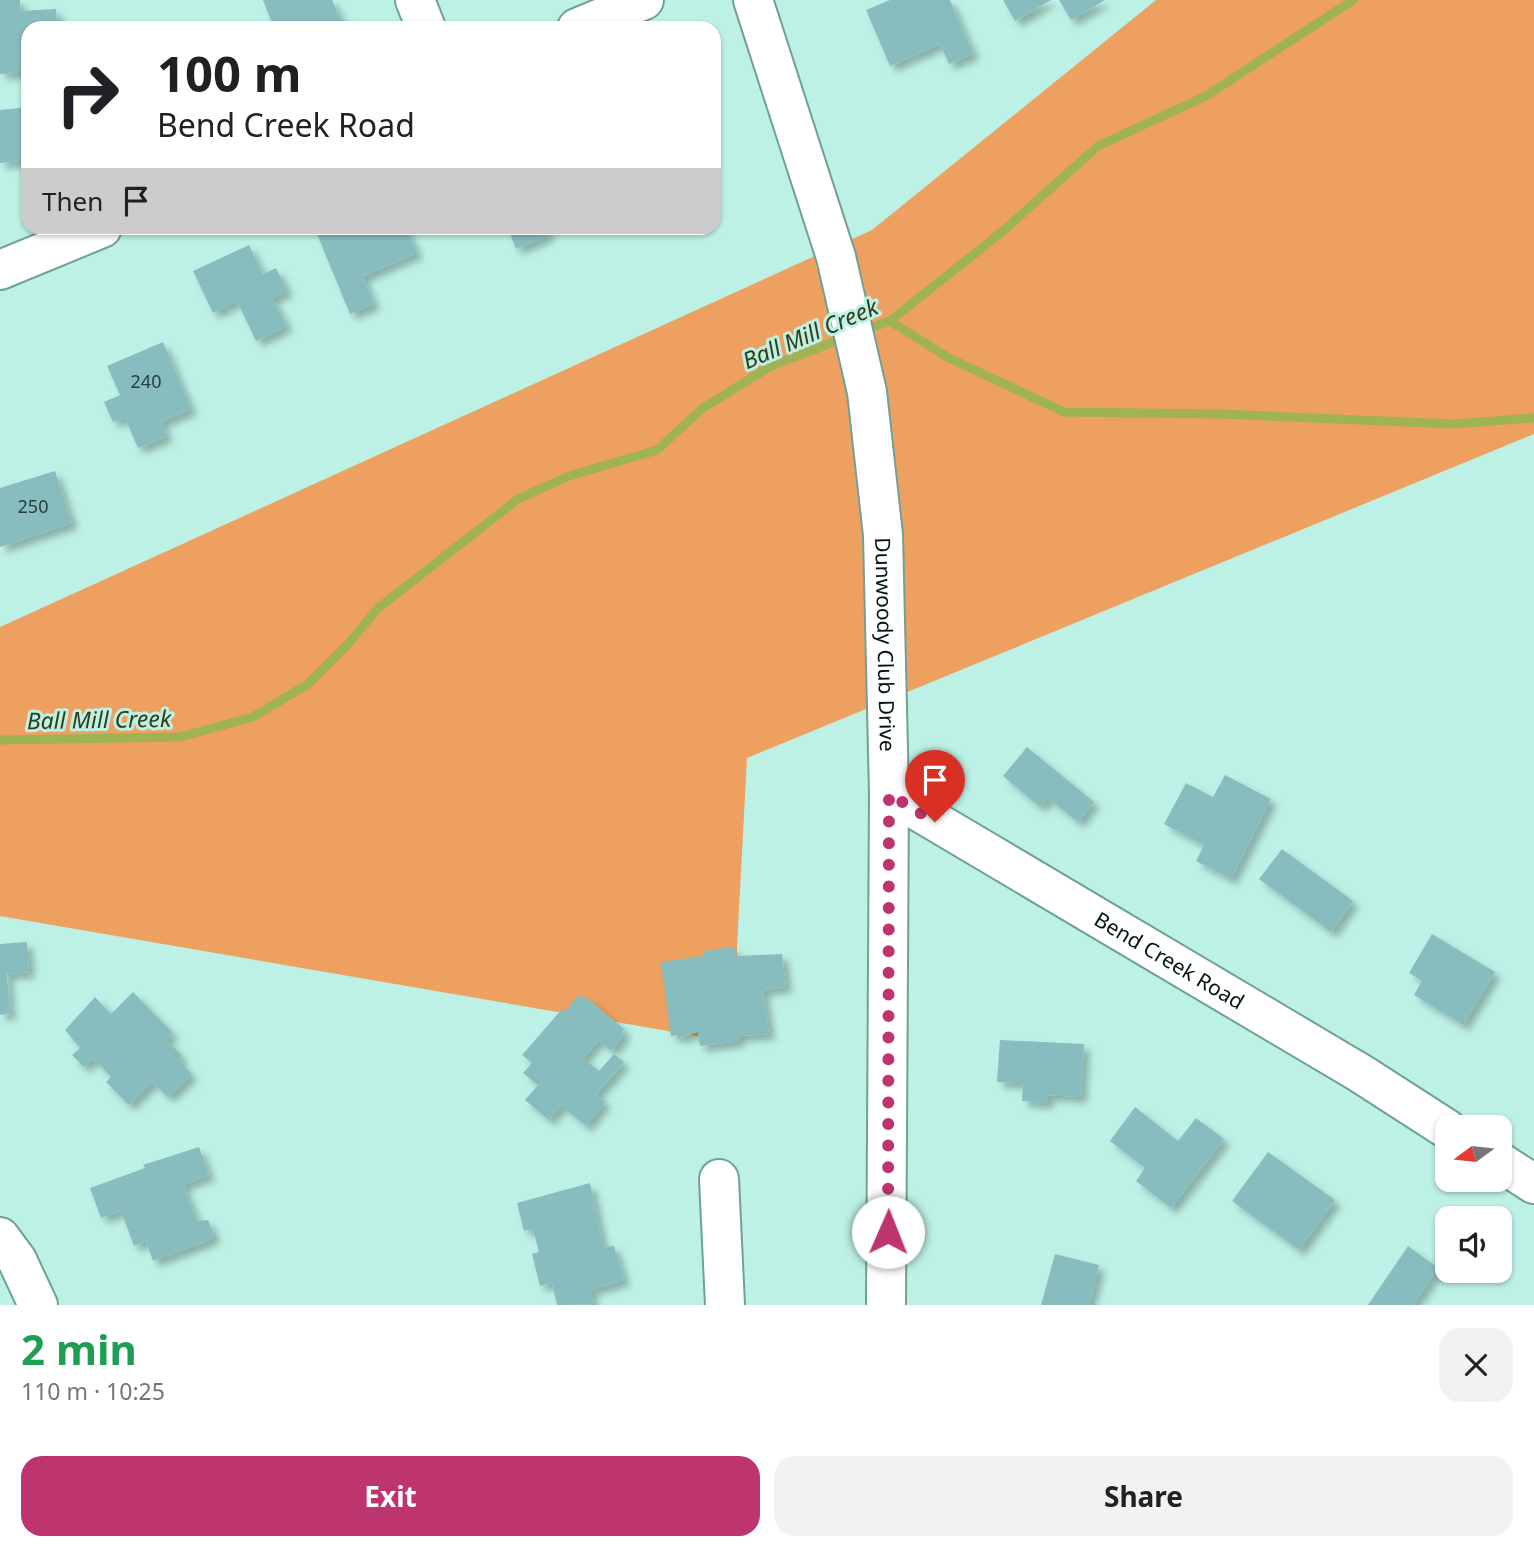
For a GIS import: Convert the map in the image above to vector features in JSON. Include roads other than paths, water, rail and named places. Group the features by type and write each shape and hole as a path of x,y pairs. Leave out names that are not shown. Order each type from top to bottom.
{"street":[{"path":"415,0 423,21"},
{"path":"594,21 644,0"},
{"name":"Dunwoody Club Drive","path":"753,0 836,257 867,392 883,535 889,794 886,1305"},
{"path":"0,270 85,235"},
{"name":"Bend Creek Road","path":"889,794 1360,1073 1435,1121"},
{"path":"1512,1170 1534,1184"},
{"path":"719,1179 725,1305"},
{"path":"0,1237 16,1260 38,1305"}],"waterway":[{"name":"Ball Mill Creek","path":"862,331 890,321 1003,231 1098,146 1206,96 1353,0"},
{"path":"890,321 949,358 1064,412 1220,414 1454,424 1534,418"},
{"name":"Ball Mill Creek","path":"0,740 180,737 253,717 308,684 349,643 377,609 518,499 569,476 657,450 703,408 769,367 846,337"}]}
